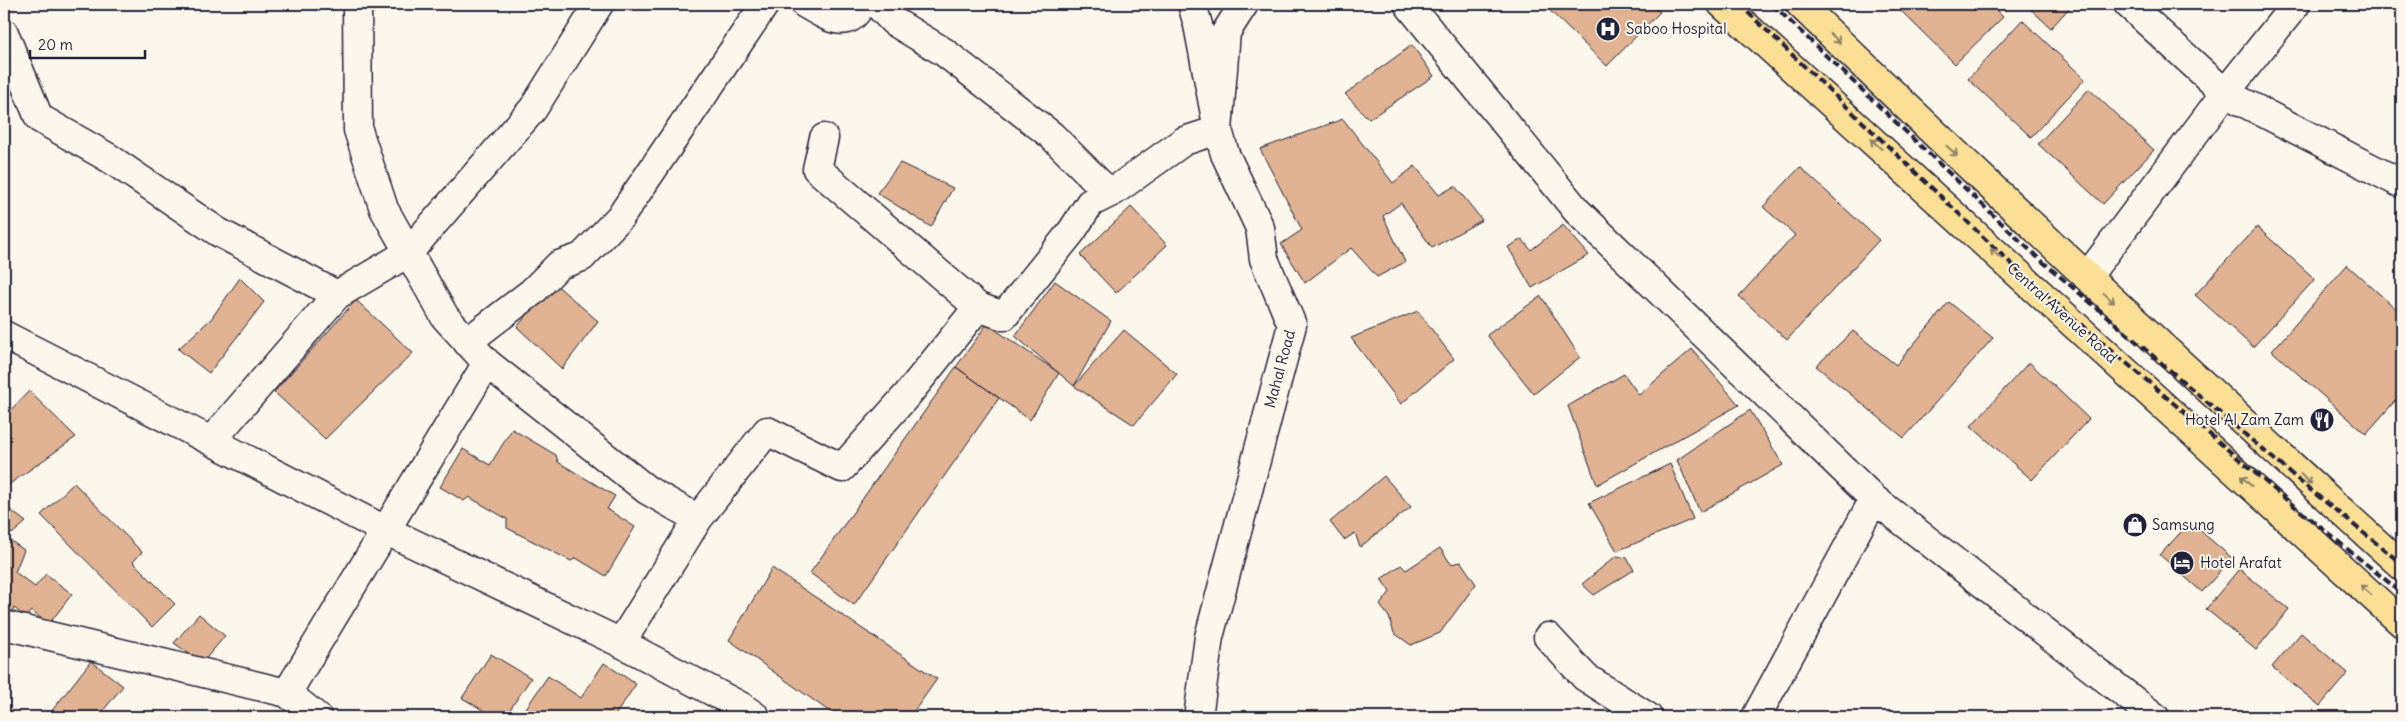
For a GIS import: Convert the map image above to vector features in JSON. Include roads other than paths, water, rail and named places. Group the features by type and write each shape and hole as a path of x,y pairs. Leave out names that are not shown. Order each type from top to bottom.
{"main road":[{"name":"Central Avenue Road","path":"1722,4 2402,623"},
{"path":"1800,4 1954,153 2402,566"}],"street":[{"path":"358,4 358,130 384,209 445,317 487,364 647,490 698,519"},
{"path":"212,440 338,296 408,253 533,109 599,4"},
{"path":"467,342 532,292 559,265 582,257 621,216 765,4"},
{"path":"805,4 830,19 842,20 854,15 861,4"},
{"path":"877,4 893,21 944,52 1052,135 1102,186 1114,191"},
{"path":"824,138 816,169 978,307 1004,316 1072,231 1090,203 1114,191 1184,141 1218,130 1198,25 1192,4"},
{"name":"Mahal Road","path":"1198,717 1209,637 1292,324 1264,259 1260,228 1225,154 1218,130 1226,32 1244,4"},
{"path":"1408,4 1577,211 1874,499 2155,717"},
{"path":"2128,4 2225,93 2402,184"},
{"path":"2087,277 2225,93 2296,4"},
{"path":"7,55 40,118 109,158 218,232 338,296"},
{"path":"621,643 698,519 767,431 842,468 908,394 978,307"},
{"path":"4,335 385,530 621,643 742,707 756,717"},
{"path":"287,694 321,641 385,530 487,364"},
{"path":"1756,717 1874,499"},
{"path":"4,625 287,694 317,717"},
{"path":"1548,637 1585,677 1648,717"}],"railway":[{"path":"1739,4 2021,273 2288,501 2402,593"},
{"path":"1772,4 2036,256 2302,483 2402,564"}],"place":[{"name":"Saboo Hospital","path":"1608,29"},
{"name":"Hotel Al Zam Zam","path":"2322,420"},
{"name":"Samsung","path":"2135,525"},
{"name":"Hotel Arafat","path":"2182,563"}]}
